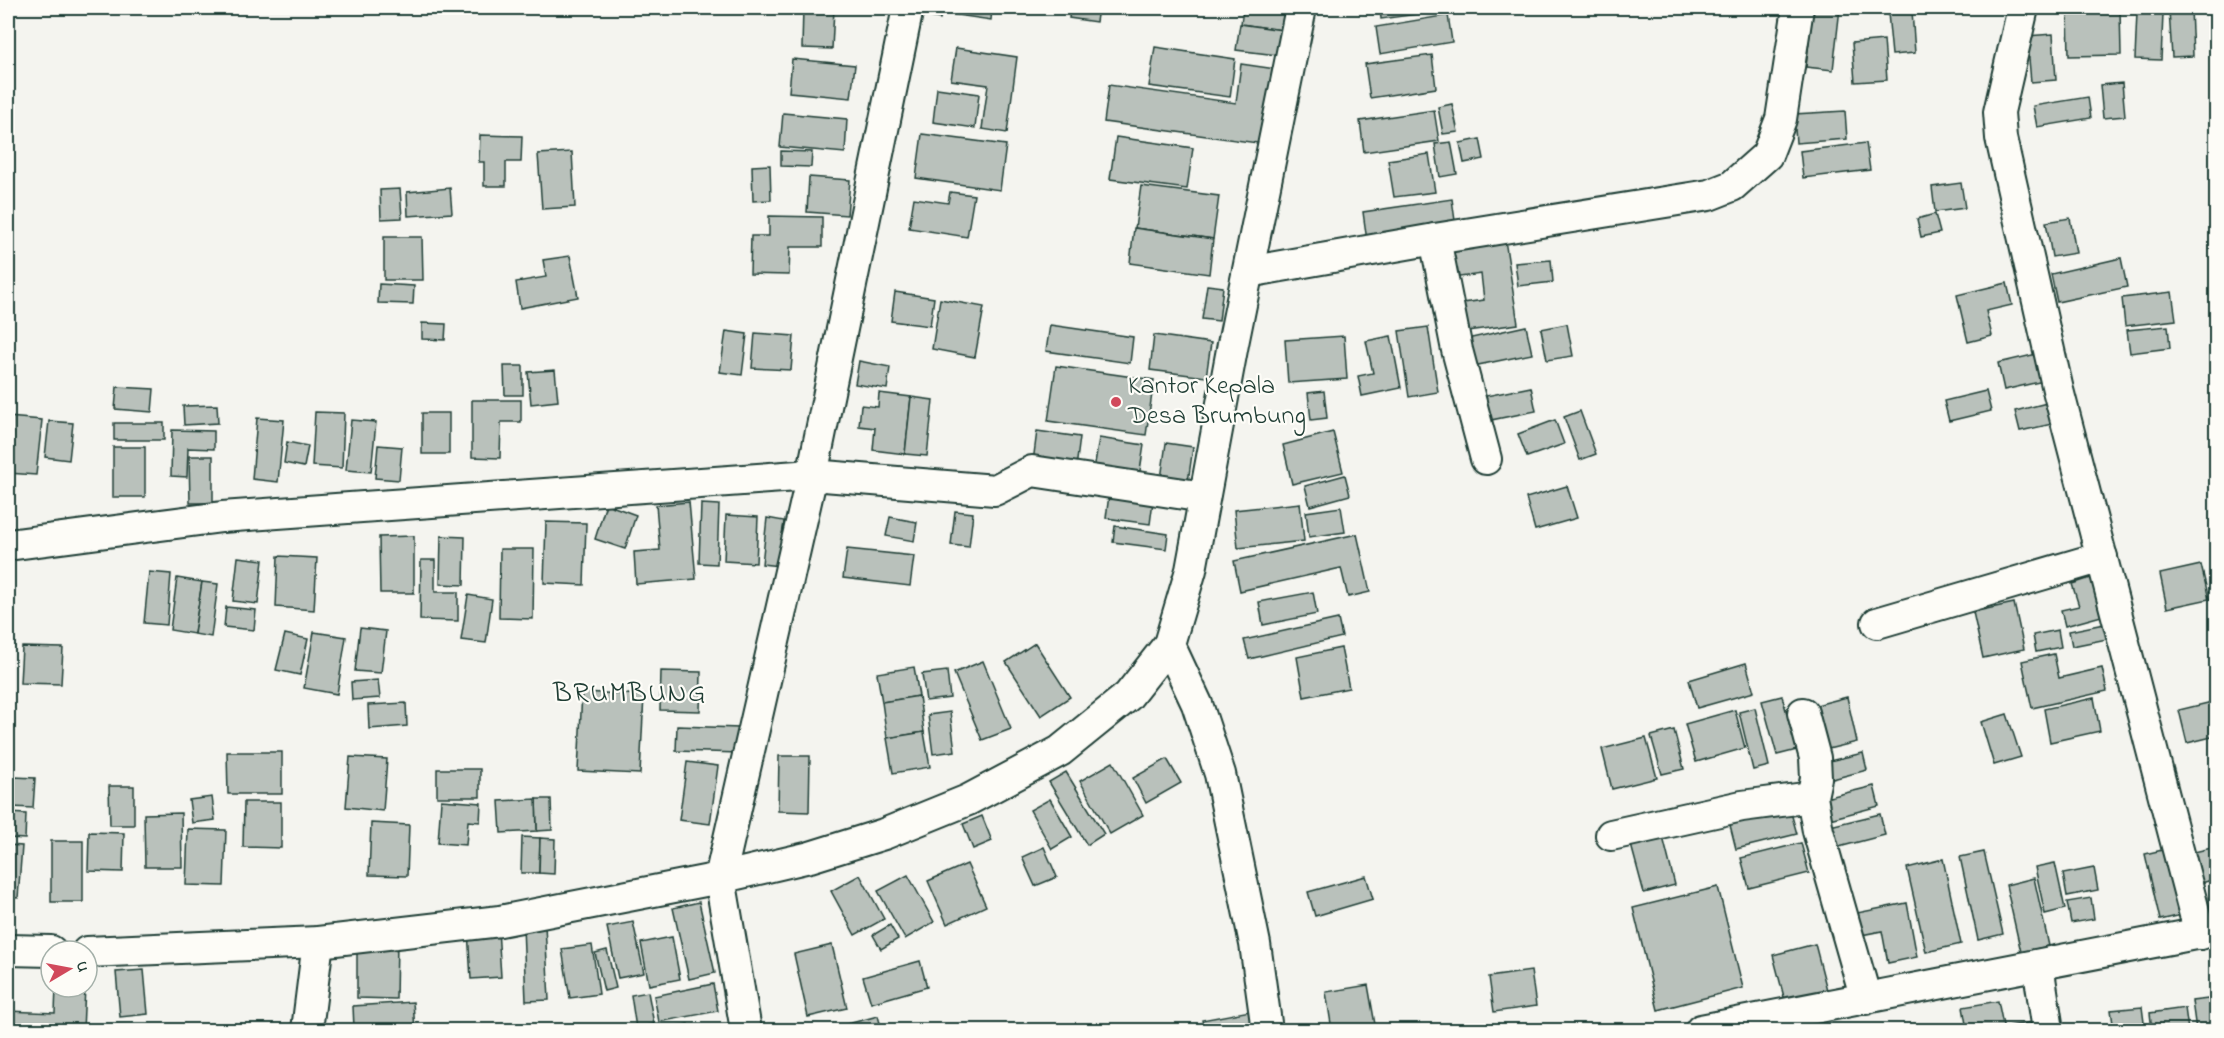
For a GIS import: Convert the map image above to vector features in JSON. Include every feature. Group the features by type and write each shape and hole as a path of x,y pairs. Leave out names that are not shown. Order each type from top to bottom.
{"street":[{"path":"746,1030 720,878 812,475 908,8"},
{"path":"99,951 318,942 500,921 720,878 810,857 884,834 968,800 1060,751 1128,696 1169,644 1191,570 1301,8"},
{"path":"1248,272 1709,195 1732,186 1767,155 1781,118 1798,8"},
{"path":"1701,1030 2208,932 2102,557 2058,390 2001,138 1999,112 2023,8"},
{"path":"1435,239 1457,350 1486,459"},
{"path":"8,546 222,517 812,475 995,490 1032,471 1204,497"},
{"path":"1877,622 2102,557"},
{"path":"1169,644 1197,704 1220,774 1255,944 1267,1030"},
{"path":"1803,713 1815,758 1812,798 1818,831 1866,999"},
{"path":"1611,835 1742,806 1812,798"},
{"path":"307,1030 318,942"},
{"path":"8,950 39,951"},
{"path":"2038,965 2048,1030"}],"building":[{"path":"803,8 834,8 832,49 802,48"},
{"path":"924,8 942,8 940,19 923,16"},
{"path":"952,8 992,8 991,20 951,14"},
{"path":"1070,8 1098,8 1096,22 1069,18"},
{"path":"1243,8 1293,8 1289,31 1241,24"},
{"path":"1380,8 1462,8 1381,19"},
{"path":"1813,8 1840,8 1833,70 1806,67"},
{"path":"2120,9 2121,55 2069,56 2068,10"},
{"path":"2191,9 2193,56 2172,57 2169,10"},
{"path":"1912,11 1915,53 1892,55 1888,13"},
{"path":"2137,12 2163,14 2161,60 2135,59"},
{"path":"1448,15 1452,42 1380,54 1376,27"},
{"path":"1240,24 1289,31 1286,56 1236,50"},
{"path":"2053,34 2056,80 2031,82 2027,36"},
{"path":"1884,40 1887,80 1855,82 1852,43"},
{"path":"1155,47 1235,59 1230,97 1149,86"},
{"path":"956,48 1017,57 1007,133 982,129 988,85 951,80"},
{"path":"1432,55 1436,88 1370,98 1365,64"},
{"path":"792,59 855,65 851,98 789,92"},
{"path":"1241,64 1282,70 1272,145 1104,122 1109,85 1236,103"},
{"path":"2122,83 2125,116 2103,118 2100,85"},
{"path":"937,88 979,94 975,128 933,122"},
{"path":"2088,97 2091,118 2037,127 2033,106"},
{"path":"1452,104 1458,132 1443,134 1438,107"},
{"path":"1434,110 1439,141 1364,152 1360,121"},
{"path":"1845,111 1847,139 1796,143 1794,114"},
{"path":"783,113 847,119 845,153 780,147"},
{"path":"922,134 1006,145 1000,190 916,178"},
{"path":"480,135 522,136 521,162 506,162 506,186 484,186 484,162 479,162"},
{"path":"1116,137 1193,148 1187,189 1110,179"},
{"path":"1480,139 1484,159 1464,163 1460,143"},
{"path":"1451,142 1457,174 1440,177 1435,144"},
{"path":"1866,143 1870,170 1803,178 1800,151"},
{"path":"781,151 812,152 811,167 781,166"},
{"path":"572,152 575,207 542,209 538,154"},
{"path":"1429,154 1435,192 1394,197 1388,160"},
{"path":"770,165 771,200 753,201 752,166"},
{"path":"809,177 850,180 847,215 807,212"},
{"path":"1961,183 1965,208 1935,212 1932,187"},
{"path":"1141,186 1219,196 1213,239 1135,228"},
{"path":"450,188 452,213 408,216 407,192"},
{"path":"400,189 402,218 381,219 380,190"},
{"path":"950,192 974,195 967,237 909,228 914,198 948,203"},
{"path":"1452,199 1456,228 1367,241 1363,212"},
{"path":"1935,214 1940,233 1921,237 1917,219"},
{"path":"769,216 822,217 822,247 790,247 789,275 750,274 751,236 769,236"},
{"path":"2070,218 2076,253 2052,257 2046,222"},
{"path":"1134,228 1213,239 1209,274 1130,263"},
{"path":"384,237 422,237 423,280 384,280"},
{"path":"1505,240 1518,324 1453,333 1449,305 1484,300 1481,274 1445,279 1441,249"},
{"path":"570,256 578,297 520,308 516,282 546,277 543,260"},
{"path":"2121,258 2127,287 2057,302 2051,274"},
{"path":"1551,260 1553,282 1518,286 1515,263"},
{"path":"2007,283 2012,305 1986,311 1992,336 1968,342 1957,295"},
{"path":"379,284 414,286 413,304 378,303"},
{"path":"1207,285 1223,287 1219,321 1202,319"},
{"path":"895,292 934,298 930,326 891,321"},
{"path":"2172,292 2176,320 2125,326 2122,298"},
{"path":"940,299 984,307 975,357 932,349"},
{"path":"422,323 446,324 445,340 422,339"},
{"path":"1567,324 1573,356 1547,360 1541,329"},
{"path":"1050,325 1133,337 1130,363 1046,351"},
{"path":"1526,326 1532,354 1473,366 1467,339"},
{"path":"2168,326 2170,348 2130,353 2127,330"},
{"path":"1428,327 1438,392 1409,397 1399,331"},
{"path":"726,331 747,334 742,375 720,372"},
{"path":"755,333 794,336 791,370 752,368"},
{"path":"1154,335 1211,343 1206,377 1150,370"},
{"path":"1344,336 1347,379 1288,383 1285,340"},
{"path":"1391,336 1401,388 1362,396 1358,376 1373,373 1366,341"},
{"path":"2041,353 2048,380 2004,390 1998,363"},
{"path":"859,361 890,367 887,389 855,384"},
{"path":"504,366 523,366 523,395 505,395"},
{"path":"1056,366 1154,380 1146,435 1048,421"},
{"path":"555,370 558,401 531,404 528,372"},
{"path":"117,387 154,389 152,412 115,409"},
{"path":"1531,387 1536,411 1491,420 1486,396"},
{"path":"1324,391 1327,418 1311,420 1308,393"},
{"path":"1986,391 1991,411 1949,421 1944,401"},
{"path":"879,393 911,397 905,454 873,450 875,428 859,426 861,405 878,407"},
{"path":"911,397 933,400 927,456 905,454"},
{"path":"472,400 521,400 521,422 501,422 500,458 472,457"},
{"path":"2047,403 2052,424 2020,431 2015,411"},
{"path":"217,405 218,423 184,425 183,406"},
{"path":"1580,411 1596,454 1580,460 1564,417"},
{"path":"315,412 344,413 342,468 312,466"},
{"path":"422,413 449,413 449,454 422,454"},
{"path":"8,417 42,420 36,475 8,473"},
{"path":"257,418 284,420 278,482 252,479"},
{"path":"351,420 376,422 371,472 346,470"},
{"path":"1555,420 1564,444 1527,457 1518,434"},
{"path":"49,421 73,423 69,460 45,457"},
{"path":"114,423 164,423 164,440 114,440"},
{"path":"172,430 214,431 214,449 188,448 187,477 171,476"},
{"path":"1037,431 1080,437 1076,468 1033,462"},
{"path":"1333,432 1343,472 1292,484 1283,445"},
{"path":"1099,438 1144,445 1139,477 1094,470"},
{"path":"287,442 308,446 304,467 284,463"},
{"path":"1166,443 1193,447 1188,482 1161,479"},
{"path":"378,445 402,447 399,480 375,478"},
{"path":"113,447 145,447 145,497 113,497"},
{"path":"189,456 213,456 213,503 190,503"},
{"path":"1345,475 1350,495 1310,506 1305,486"},
{"path":"1567,486 1577,518 1535,530 1526,498"},
{"path":"1109,495 1153,501 1150,524 1106,518"},
{"path":"689,502 696,579 636,584 634,552 660,550 656,505"},
{"path":"1300,503 1304,541 1238,548 1234,510"},
{"path":"606,504 636,515 625,549 595,539"},
{"path":"701,504 719,505 717,564 699,563"},
{"path":"1341,507 1345,532 1309,537 1306,512"},
{"path":"955,511 973,513 969,547 951,545"},
{"path":"726,515 758,517 756,563 724,561"},
{"path":"890,517 917,522 914,541 886,536"},
{"path":"767,518 784,521 779,566 762,564"},
{"path":"546,522 586,523 584,585 544,583"},
{"path":"1115,526 1168,534 1166,549 1113,542"},
{"path":"1357,534 1370,592 1348,597 1341,568 1240,591 1234,561"},
{"path":"414,536 414,593 380,593 379,537"},
{"path":"441,536 465,537 464,585 440,584"},
{"path":"500,549 534,549 533,619 499,618"},
{"path":"847,549 914,556 910,586 843,578"},
{"path":"278,556 317,558 314,610 276,607"},
{"path":"238,557 263,560 258,604 233,601"},
{"path":"421,560 435,560 435,592 458,592 458,621 420,620"},
{"path":"2201,565 2209,599 2167,608 2160,574"},
{"path":"149,572 171,574 167,625 144,623"},
{"path":"2094,577 2105,615 2065,626 2061,610 2079,606 2072,584"},
{"path":"177,578 202,582 194,634 170,630"},
{"path":"202,582 218,584 211,637 194,634"},
{"path":"1313,592 1317,614 1263,625 1259,602"},
{"path":"468,595 492,599 486,643 461,640"},
{"path":"2014,603 2024,649 1983,658 1973,612"},
{"path":"226,607 256,610 254,630 224,627"},
{"path":"1338,619 1342,637 1249,659 1244,640"},
{"path":"2109,623 2112,638 2072,646 2069,631"},
{"path":"360,628 386,631 381,673 355,671"},
{"path":"2058,630 2061,647 2036,652 2033,635"},
{"path":"314,632 346,637 337,694 304,688"},
{"path":"285,634 308,639 300,675 276,670"},
{"path":"1035,643 1070,697 1041,716 1006,662"},
{"path":"22,647 63,648 61,684 20,683"},
{"path":"1341,648 1349,688 1304,697 1297,657"},
{"path":"2054,654 2059,678 2102,668 2107,691 2032,708 2022,661"},
{"path":"983,661 1011,729 982,740 954,673"},
{"path":"1746,663 1754,692 1697,708 1689,680"},
{"path":"914,667 919,696 882,702 877,673"},
{"path":"661,671 701,672 700,711 660,710"},
{"path":"947,671 950,698 926,701 922,674"},
{"path":"378,680 380,698 352,700 351,682"},
{"path":"582,692 644,695 640,774 578,771"},
{"path":"919,696 924,732 887,738 882,702"},
{"path":"1782,696 1797,750 1777,755 1762,701"},
{"path":"1847,697 1857,742 1816,752 1805,708"},
{"path":"2094,698 2100,731 2050,742 2044,709"},
{"path":"2216,701 2216,736 2187,743 2179,710"},
{"path":"406,703 407,726 369,729 368,705"},
{"path":"1755,708 1769,766 1753,770 1739,712"},
{"path":"1735,710 1745,748 1696,762 1685,724"},
{"path":"950,712 955,751 933,754 928,715"},
{"path":"2007,714 2021,757 1994,765 1981,722"},
{"path":"677,726 740,728 739,753 676,751"},
{"path":"1674,730 1684,769 1662,774 1651,736"},
{"path":"924,732 930,767 893,773 887,738"},
{"path":"1646,738 1657,778 1612,789 1602,749"},
{"path":"227,752 282,752 282,794 228,794"},
{"path":"1863,753 1867,770 1825,781 1821,763"},
{"path":"779,756 810,756 809,812 778,811"},
{"path":"350,757 387,759 383,811 346,807"},
{"path":"1167,759 1181,783 1146,803 1133,778"},
{"path":"687,762 718,766 710,824 679,820"},
{"path":"1113,762 1143,815 1110,834 1080,781"},
{"path":"437,769 480,769 480,797 437,797"},
{"path":"1066,772 1104,834 1087,845 1049,782"},
{"path":"14,777 35,778 33,808 12,807"},
{"path":"109,786 134,786 134,825 110,825"},
{"path":"1874,786 1879,806 1822,821 1817,800"},
{"path":"212,797 215,820 192,823 189,800"},
{"path":"536,799 551,799 552,830 537,831"},
{"path":"536,799 537,831 501,833 499,801"},
{"path":"1050,799 1072,837 1052,849 1030,810"},
{"path":"441,800 481,803 480,822 468,821 466,845 438,843"},
{"path":"244,802 281,802 281,848 243,847"},
{"path":"1788,802 1797,834 1736,849 1728,817"},
{"path":"8,813 26,814 25,839 8,838"},
{"path":"181,813 182,867 145,867 144,814"},
{"path":"1880,814 1885,835 1835,848 1830,826"},
{"path":"982,816 992,841 973,849 963,824"},
{"path":"371,823 409,825 407,876 369,875"},
{"path":"188,829 226,830 224,886 186,885"},
{"path":"89,832 124,833 123,872 88,871"},
{"path":"1662,833 1675,885 1644,893 1630,841"},
{"path":"522,837 540,838 539,873 521,873"},
{"path":"540,838 555,839 554,874 539,873"},
{"path":"51,841 83,841 83,902 51,902"},
{"path":"1801,843 1809,873 1749,888 1741,858"},
{"path":"8,845 22,846 18,898 8,897"},
{"path":"1044,847 1057,877 1035,886 1022,857"},
{"path":"2216,847 2216,879 2201,883 2194,852"},
{"path":"2171,848 2186,914 2160,920 2145,854"},
{"path":"1984,852 2003,934 1978,940 1960,857"},
{"path":"1943,859 1961,944 1926,952 1907,868"},
{"path":"2055,863 2065,909 2045,914 2035,867"},
{"path":"967,864 986,906 947,924 928,881"},
{"path":"2094,868 2098,890 2067,896 2063,874"},
{"path":"860,875 884,919 855,935 831,891"},
{"path":"908,875 934,922 905,939 878,891"},
{"path":"1366,876 1373,899 1315,916 1308,892"},
{"path":"2034,878 2049,946 2021,952 2006,885"},
{"path":"1718,887 1743,988 1658,1010 1633,908"},
{"path":"2091,898 2094,919 2071,923 2067,902"},
{"path":"699,902 715,973 689,979 673,908"},
{"path":"1907,903 1917,957 1888,963 1882,931 1856,936 1852,914"},
{"path":"633,922 644,973 618,978 607,927"},
{"path":"545,925 549,1000 526,1001 523,926"},
{"path":"890,925 898,939 881,949 873,935"},
{"path":"498,929 501,977 471,979 468,931"},
{"path":"672,937 680,979 649,985 641,943"},
{"path":"357,940 397,941 396,999 357,998"},
{"path":"1815,944 1827,990 1785,1001 1773,955"},
{"path":"592,945 599,994 570,998 562,949"},
{"path":"832,945 847,1008 808,1017 794,954"},
{"path":"607,950 616,988 604,991 595,953"},
{"path":"920,961 927,987 871,1003 863,977"},
{"path":"144,970 148,1014 120,1017 116,972"},
{"path":"1531,971 1536,1006 1494,1012 1489,977"},
{"path":"713,984 718,1011 659,1022 654,996"},
{"path":"1368,985 1376,1030 1332,1030 1326,992"},
{"path":"648,992 654,1024 636,1028 631,995"},
{"path":"2216,998 2216,1030 2196,1030 2192,1001"},
{"path":"56,999 84,999 83,1030 8,1030 8,1011 55,1013"},
{"path":"1998,1001 2004,1030 1967,1030 1963,1007"},
{"path":"413,1002 415,1030 386,1030 386,1026 354,1028 353,1006"},
{"path":"2142,1007 2145,1030 2114,1030 2111,1010"},
{"path":"2185,1008 2188,1030 2152,1030 2150,1013"},
{"path":"1255,1010 1259,1030 1204,1030 1202,1020"},
{"path":"878,1016 882,1030 825,1030"},
{"path":"2039,1021 2041,1030 2010,1030 2010,1026"},
{"path":"688,1024 689,1030 662,1030 662,1028"},
{"path":"116,1025 149,1027 149,1030 116,1030"}],"place":[{"name":"Kantor Kepala Desa Brumbung","path":"1116,402"}],"district":[{"name":"BRUMBUNG","path":"630,694"}]}
